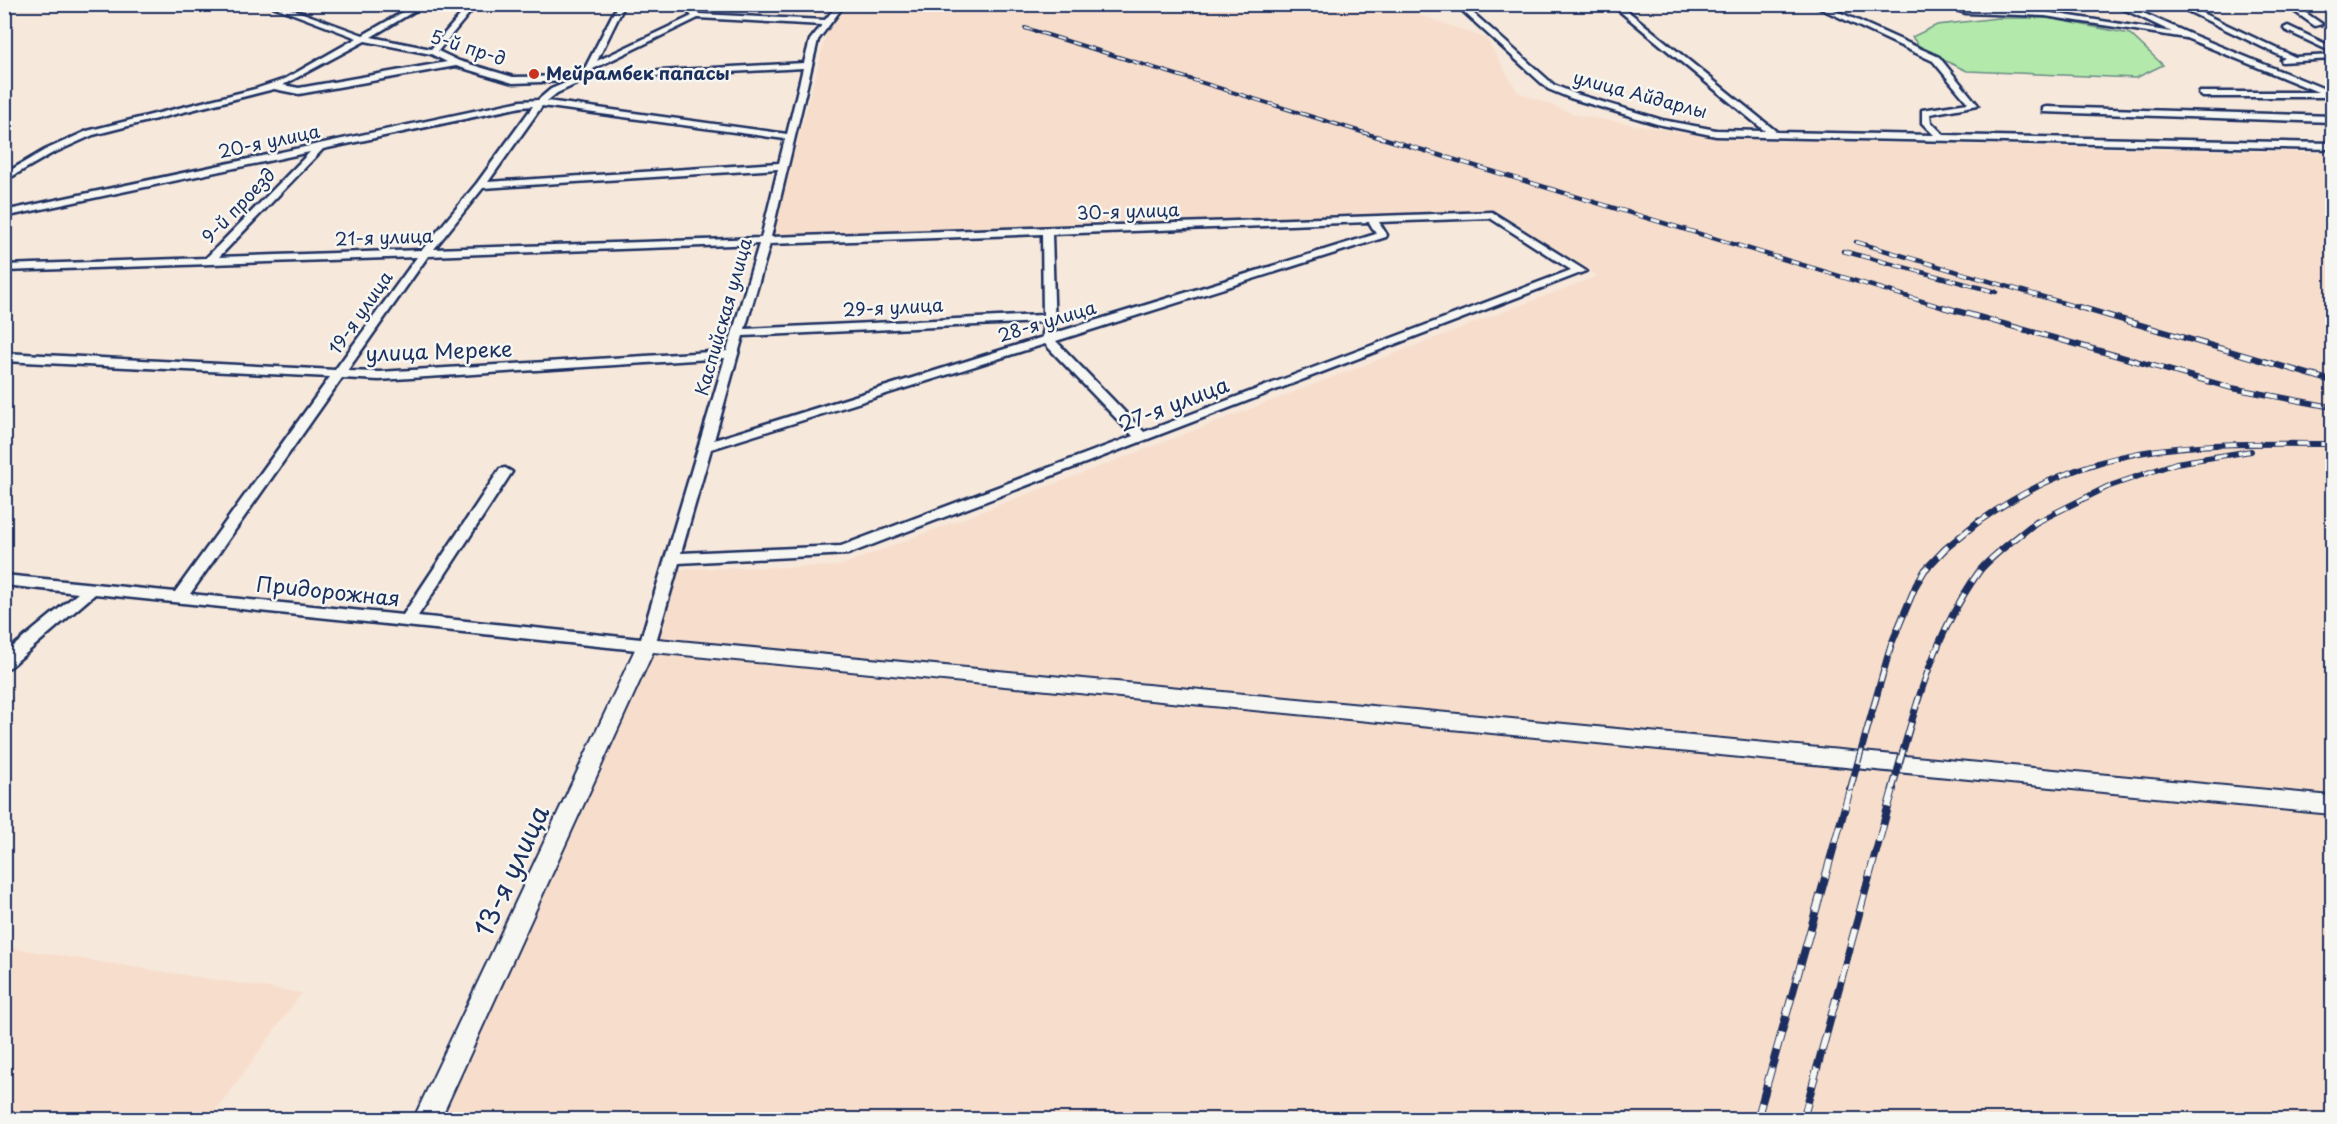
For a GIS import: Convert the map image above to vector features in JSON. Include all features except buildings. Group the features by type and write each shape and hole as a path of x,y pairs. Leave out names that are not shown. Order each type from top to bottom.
{"street":[{"name":"5-й пр-д","path":"270,4 364,38 433,52 456,63 519,80 586,73 807,65"},
{"path":"4,178 72,139 105,128 274,86 308,71 423,4"},
{"path":"433,52 474,4"},
{"path":"586,73 622,4"},
{"path":"697,4 693,13 697,15 829,23"},
{"name":"Каспийская улица","path":"646,645 765,242 814,40 842,4"},
{"name":"улица Айдарлы","path":"1458,4 1551,87 1573,96 1660,122 1716,133 2332,146"},
{"path":"1614,4 1774,134"},
{"path":"1814,4 1936,59 1974,105 1925,112 1927,123 1942,138"},
{"path":"1940,4 1971,13 2044,14 2140,31 2187,36"},
{"path":"2028,4 2062,17"},
{"path":"2116,4 2187,36 2332,95"},
{"path":"2176,4 2292,58"},
{"path":"2287,4 2318,24 2288,28 2332,50"},
{"name":"19-я улица","path":"179,598 425,253 480,185 540,103 554,91 586,73 697,15"},
{"path":"2251,62 2332,57"},
{"path":"274,86 299,91 456,63"},
{"path":"2203,94 2332,95"},
{"path":"540,103 789,137"},
{"name":"20-я улица","path":"4,214 521,104 540,103"},
{"path":"2046,110 2332,119"},
{"name":"9-й проезд","path":"209,261 318,149"},
{"path":"4,169 25,166"},
{"path":"480,185 783,166"},
{"name":"30-я улица","path":"765,242 1492,215"},
{"name":"27-я улица","path":"672,558 843,551 1580,271 1492,215"},
{"name":"28-я улица","path":"704,447 1382,235 1373,220"},
{"path":"1047,231 1049,341 1142,438"},
{"name":"21-я улица","path":"4,268 765,242"},
{"name":"29-я улица","path":"738,333 1050,318"},
{"name":"улица Мереке","path":"4,357 379,376 732,354"},
{"path":"407,621 505,472"},
{"name":"Придорожная","path":"4,580 646,645"},
{"path":"4,663 92,589"},
{"path":"646,645 2332,805"},
{"name":"13-я улица","path":"426,1119 506,952 646,645"}],"shaded area":[{"path":"847,5 1391,5 1486,38 1518,92 1577,115 1721,139 2332,153 2332,1119 428,1120 679,569 839,566 1597,276 1497,211 771,239 827,32"},
{"path":"4,947 302,993 210,1119 5,1119"}],"green space":[{"path":"1998,18 2048,18 2130,34 2163,65 2136,78 1967,71 1922,50 1912,37 1937,25"}],"railway":[{"path":"1025,28 1381,138"},
{"path":"1376,136 1948,309"},
{"path":"1856,242 2084,309"},
{"path":"1843,251 1996,292"},
{"path":"1943,307 2232,388 2332,407"},
{"path":"2079,307 2332,381"},
{"path":"1977,523 2020,495 2063,475 2105,461 2190,446 2332,444"},
{"path":"2035,523 2107,487 2176,463 2251,451"},
{"path":"1850,790 1891,645 1916,585 1925,570 1945,549 1979,521"},
{"path":"1892,790 1936,650 1962,598 1983,567 2037,521"},
{"path":"1757,1120 1850,789"},
{"path":"1803,1120 1893,789"}],"place":[{"name":"Мейрамбек папасы","path":"534,74"}]}
